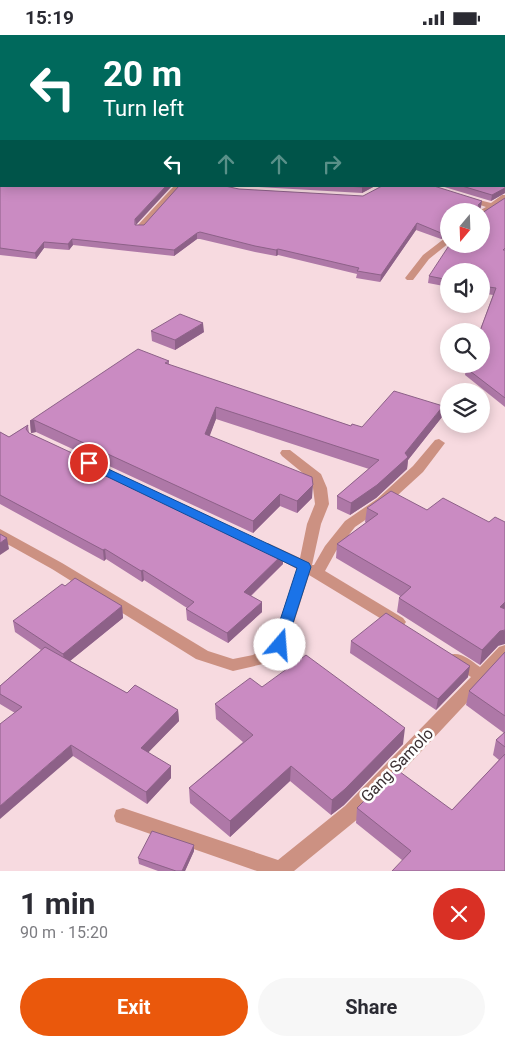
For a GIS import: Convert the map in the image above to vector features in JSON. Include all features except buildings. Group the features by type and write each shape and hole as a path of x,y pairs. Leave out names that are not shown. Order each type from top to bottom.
{"street":[{"path":"140,228 178,187"},
{"path":"458,196 492,206 505,197"},
{"path":"410,278 426,257 440,245"},
{"path":"311,570 350,525 382,502 418,469 439,443"},
{"path":"0,534 57,566 202,655 233,665 257,660 280,645 311,570 314,523 322,504 320,488 316,477 286,453"},
{"path":"256,542 311,570 411,630"},
{"path":"442,651 482,676"},
{"name":"Gang Samolo","path":"281,870 352,812 505,651"},
{"path":"123,816 281,870"}],"route":[{"path":"89,463 215,522 304,567 280,645"}]}
